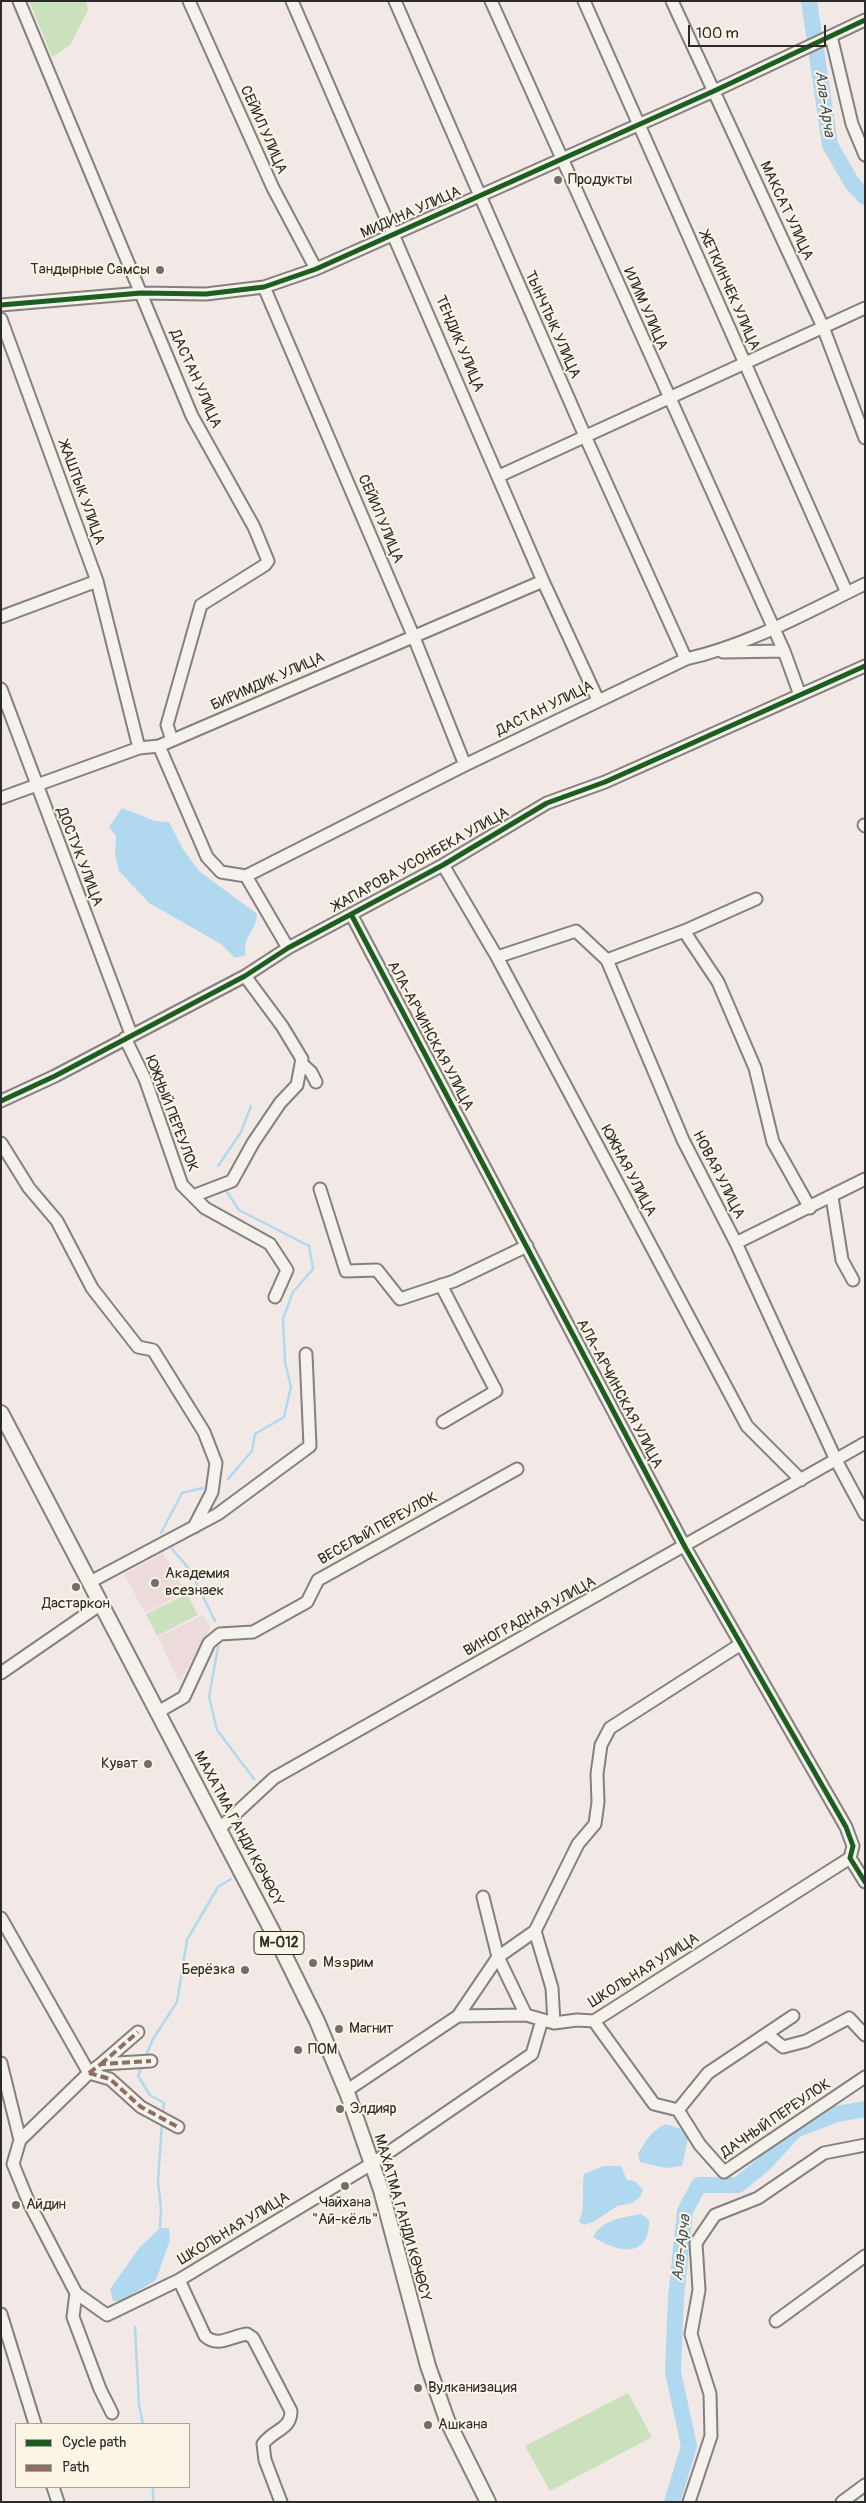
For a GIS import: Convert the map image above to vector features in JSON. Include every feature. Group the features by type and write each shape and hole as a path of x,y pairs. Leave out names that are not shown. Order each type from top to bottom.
{"main road":[{"name":"МАХАТМА ГАНДИ КӨЧӨСҮ","path":"1,1413 317,2020 373,2163 428,2366 448,2420 488,2502"}],"street":[{"name":"ДАСТАН УЛИЦА","path":"19,1 192,416 254,528 268,561 265,565 201,605 167,725 172,740"},
{"name":"СЕЙИЛ УЛИЦА","path":"189,1 273,188 316,269"},
{"name":"ТЕНДИК УЛИЦА","path":"292,1 543,581 598,700"},
{"name":"ТЫНЧТЫК УЛИЦА","path":"395,1 585,436 686,658"},
{"name":"ИЛИМ УЛИЦА","path":"491,1 772,629 784,651 800,695"},
{"name":"ЖЕТКИНЧЕК УЛИЦА","path":"584,1 847,593"},
{"name":"МАКСАТ УЛИЦА","path":"672,1 823,327 865,438"},
{"path":"865,20 829,37 852,124 865,155"},
{"name":"МИДИНА УЛИЦА","path":"1,305 141,293 206,294 264,287 316,269 714,91 829,37"},
{"name":"СЕЙИЛ УЛИЦА","path":"264,287 413,635 465,765"},
{"path":"499,476 865,308"},
{"name":"ЖАШТЫК УЛИЦА","path":"1,318 97,581 139,748"},
{"path":"1,617 97,581"},
{"name":"БИРИМДИК УЛИЦА","path":"1,798 139,748 159,746 413,635 543,581"},
{"name":"ДАСТАН УЛИЦА","path":"246,876 465,765 686,658 701,655 772,629 865,584"},
{"path":"701,655 733,651 784,651"},
{"name":"ЖАПАРОВА УСОНБЕКА УЛИЦА","path":"1,1101 55,1076 245,976 288,948 443,864 547,803 605,782 865,666"},
{"name":"ДОСТУК УЛИЦА","path":"1,689 128,1036"},
{"path":"159,746 207,857 221,872 246,876 288,948"},
{"name":"ЮЖНАЯ УЛИЦА","path":"443,864 496,957 747,1426 801,1480"},
{"path":"607,960 684,931 756,899"},
{"name":"АЛА-АРЧИНСКАЯ УЛИЦА","path":"351,914 685,1546 846,1827 853,1846 850,1858 865,1882"},
{"name":"НОВАЯ УЛИЦА","path":"496,957 576,931 607,960 683,1140 736,1243 836,1460 865,1514"},
{"path":"684,931 718,982 755,1068 773,1142 810,1208"},
{"path":"192,1196 232,1181 253,1143 280,1103 297,1085 302,1059 282,1026 245,976"},
{"name":"ЮЖНЫЙ ПЕРЕУЛОК","path":"128,1036 182,1185 205,1208 270,1244 287,1270 275,1297"},
{"path":"301,1063 311,1072 316,1082"},
{"path":"1,1144 29,1188 57,1221 92,1288 138,1347 153,1350 204,1432 216,1463 212,1492 194,1527"},
{"path":"736,1243 810,1208 865,1179"},
{"path":"320,1189 346,1271 377,1270 400,1299 441,1285 506,1258 527,1246"},
{"path":"832,1197 842,1260 853,1280"},
{"path":"441,1285 496,1391 443,1422"},
{"path":"90,1582 218,1514 310,1446 306,1354"},
{"name":"ВИНОГРАДНАЯ УЛИЦА","path":"219,1829 274,1778 865,1443"},
{"name":"ВЕСЕЛЫЙ ПЕРЕУЛОК","path":"158,1712 184,1697 209,1643 220,1634 253,1632 308,1602 318,1580 517,1468"},
{"path":"1,1673 101,1604"},
{"path":"346,2091 458,2016 498,1958 535,1931 578,1844 595,1824 598,1802 597,1774 601,1745 610,1728 741,1644"},
{"name":"ШКОЛЬНАЯ УЛИЦА","path":"458,2016 526,2015 554,2023 577,2020 594,2021 850,1858"},
{"path":"483,1897 498,1958 526,2015"},
{"path":"1,1918 89,2073 110,2079 141,2107 178,2127"},
{"path":"535,1931 552,1988 554,2023"},
{"path":"594,2021 654,2104 678,2110 708,2073 793,2016"},
{"path":"768,2034 783,2047 806,2041 849,2018 865,2035"},
{"name":"ШКОЛЬНАЯ УЛИЦА","path":"76,2293 107,2315 179,2280 373,2163 532,2054 542,2020"},
{"path":"112,2413 100,2389 73,2317 76,2293 30,2203 13,2164 20,2140 89,2073 138,2032"},
{"path":"101,2064 151,2061"},
{"path":"1,2063 3,2085 20,2140"},
{"name":"ДАЧНЫЙ ПЕРЕУЛОК","path":"678,2110 700,2144 724,2172 865,2077"},
{"path":"689,2502 711,2436 710,2394 691,2334 699,2290 696,2244 714,2215 758,2198 824,2153 865,2145"},
{"path":"776,2321 865,2256"},
{"path":"179,2280 205,2336 212,2342 220,2342 247,2334 253,2338 291,2412 291,2420 286,2426 270,2434 262,2444 265,2460 281,2502"},
{"path":"1,2314 35,2423"},
{"path":"842,2502 865,2485"},
{"path":"53,2488 58,2502"}],"shaded area":[{"name":"Академия всезнаек","path":"163,1553 186,1592 145,1613 124,1574"},
{"name":"Академия всезнаек","path":"203,1615 211,1628 179,1682 158,1637"}],"green space":[{"path":"29,1 86,1 88,10 70,45 52,57"},
{"path":"187,1594 198,1615 157,1636 146,1614"},
{"path":"628,2393 652,2437 550,2491 525,2446"}],"water":[{"path":"122,808 155,821 169,822 183,849 199,871 257,914 255,925 247,939 246,955 235,958 221,944 149,903 119,871 115,854 116,836 109,827"},
{"path":"666,2124 683,2130 688,2138 682,2166 666,2168 640,2162 638,2154 647,2140 653,2132"},
{"path":"604,2166 621,2166 627,2180 635,2181 643,2190 640,2197 632,2203 617,2206 595,2221 584,2225 579,2222 582,2210 584,2174"},
{"path":"641,2214 649,2220 648,2233 638,2247 622,2249 612,2247 593,2237 607,2223 620,2218"},
{"path":"160,2228 169,2228 170,2240 156,2280 121,2301 113,2301 110,2289 140,2247"}],"waterway":[{"name":"Ала-Арча","path":"809,1 830,145 852,183 865,197"},
{"path":"218,1166 241,1132 251,1106"},
{"path":"227,1192 239,1210 309,1246 313,1269 293,1292 283,1319 285,1362 291,1387 284,1417 255,1434 252,1451 228,1479"},
{"path":"161,1533 182,1493 203,1488"},
{"path":"172,1549 190,1570 215,1621"},
{"path":"218,1647 209,1697 217,1730 254,1779"},
{"path":"145,2058 153,2039 177,2002 187,1940 218,1887 231,1879"},
{"path":"142,2066 138,2076 150,2095 164,2103 163,2114"},
{"name":"Ала-Арча","path":"672,2502 689,2446 673,2372 676,2297 685,2211 699,2185 738,2185 764,2164 795,2130 837,2114 865,2109"},
{"path":"160,2228 161,2208 158,2182 162,2122"},
{"path":"135,2327 139,2405 143,2423"},
{"path":"153,2488 153,2502"}],"marked path":[{"path":"101,2064 138,2032"},
{"path":"89,2073 101,2064 151,2061"},
{"path":"89,2073 110,2079 141,2107 178,2127"}],"cycle path":[{"path":"1,305 141,293 206,294 264,287 316,269 714,91 865,20"},
{"path":"1,1101 55,1076 245,976 288,948 443,865 547,803 605,782 865,666"},
{"path":"351,914 685,1547 846,1827 853,1846 850,1858 865,1882"}],"place":[{"name":"Продукты","path":"558,180"},
{"name":"Тандырные Самсы","path":"160,270"},
{"name":"Академия всезнаек","path":"155,1583"},
{"name":"Дастаркон","path":"76,1587"},
{"name":"Куват","path":"148,1764"},
{"name":"Мээрим","path":"313,1963"},
{"name":"Берёзка","path":"245,1970"},
{"name":"Магнит","path":"339,2029"},
{"name":"ПОМ","path":"298,2050"},
{"name":"Элдияр","path":"340,2109"},
{"name":"Чайхана \"Ай-кёль\"","path":"345,2186"},
{"name":"Айдин","path":"16,2205"},
{"name":"Вулканизация","path":"418,2388"},
{"name":"Ашкана","path":"428,2425"}]}
